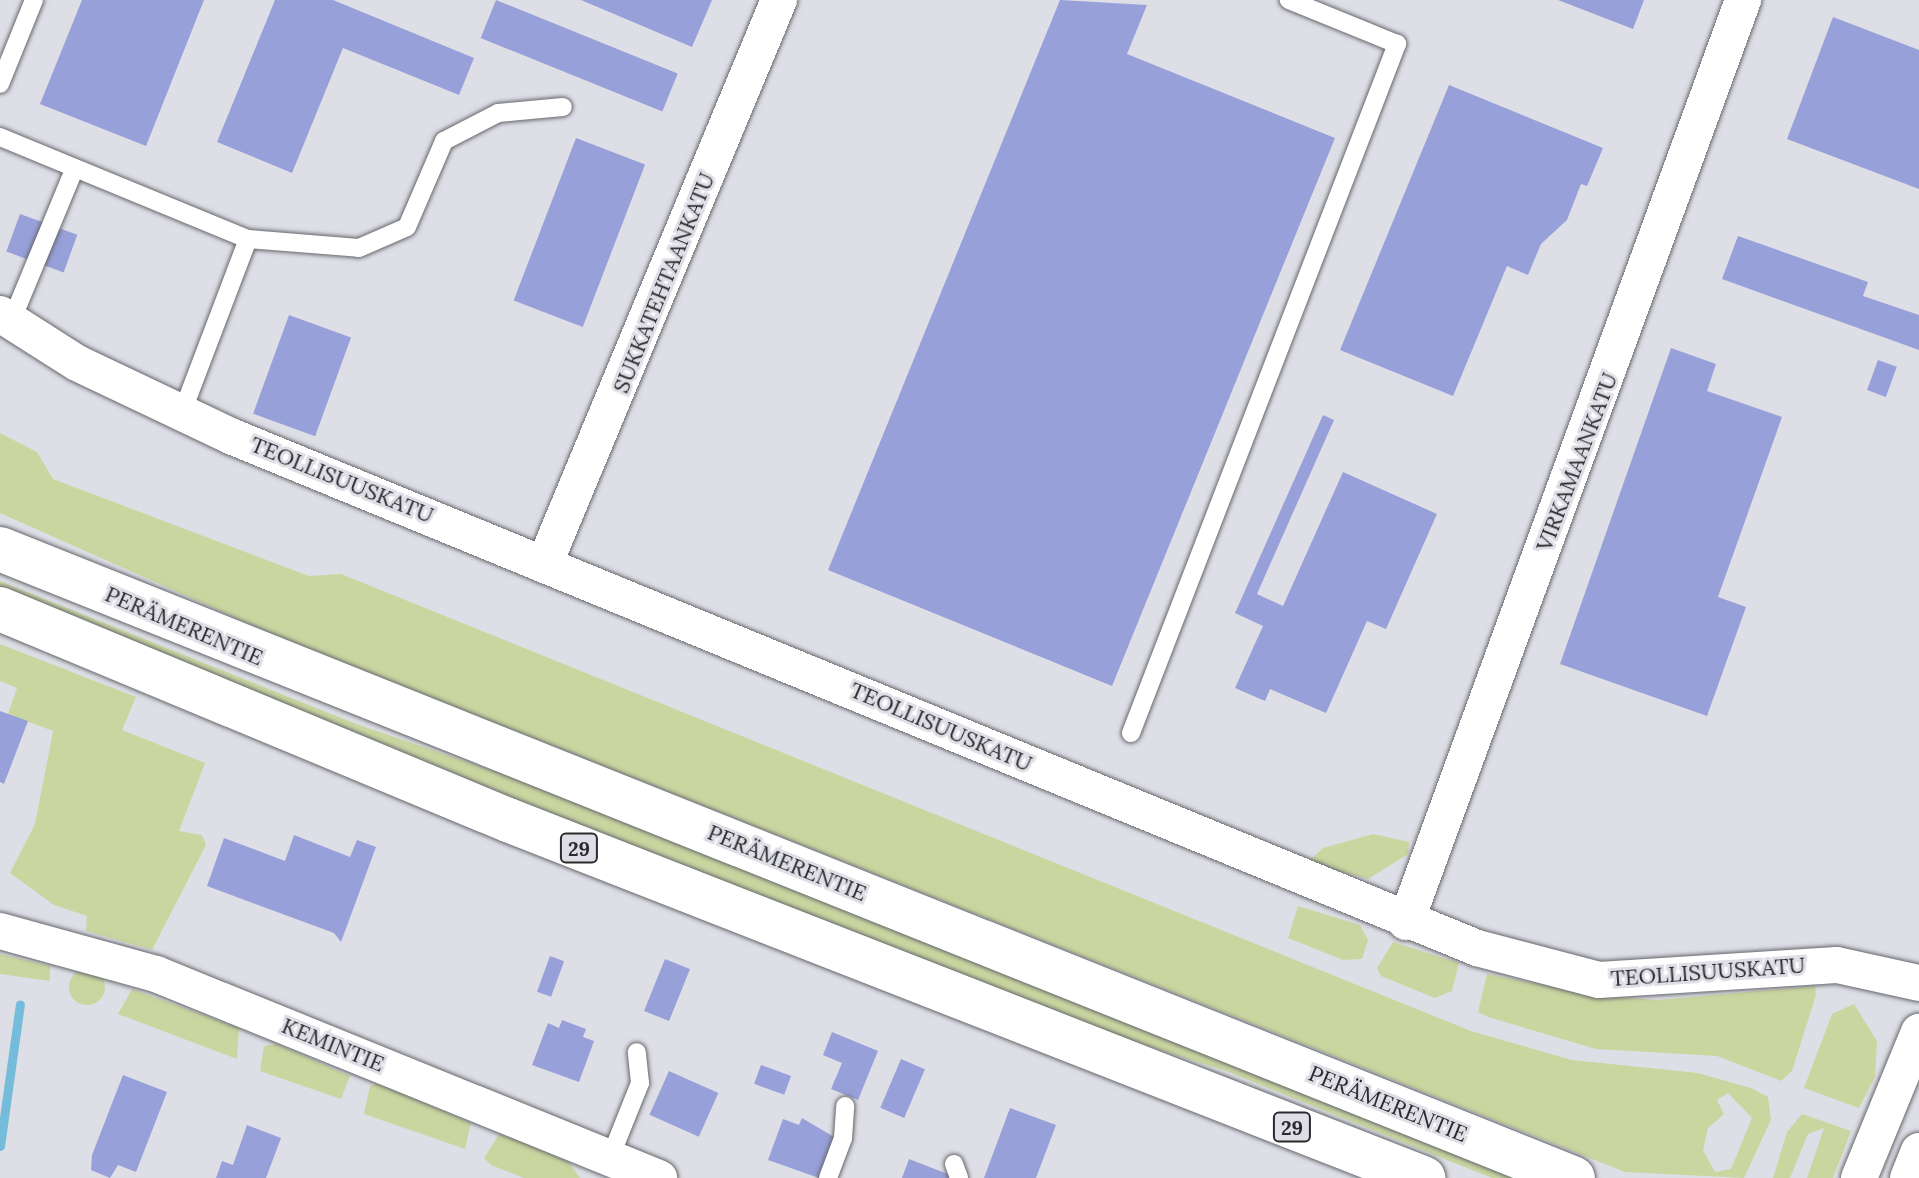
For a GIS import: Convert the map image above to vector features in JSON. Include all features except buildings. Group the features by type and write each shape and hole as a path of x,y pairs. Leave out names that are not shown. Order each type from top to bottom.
{"highway":[{"name":"PERÄMERENTIE","path":"0,549 1573,1178"},
{"name":"29","path":"0,609 508,820 1423,1178"}],"street":[{"name":"SUKKATEHTAANKATU","path":"544,565 779,0"},
{"name":"VIRKAMAANKATU","path":"1406,922 1743,0"},
{"name":"TEOLLISUUSKATU","path":"6,318 77,363 182,413 1406,922 1599,980 1837,965 1919,983"},
{"name":"KEMINTIE","path":"0,931 156,974 659,1178"},
{"path":"1859,1178 1919,1032"},
{"path":"1908,1178 1919,1151"}],"lane":[{"path":"0,84 34,0"},
{"path":"1131,733 1397,44 1289,0"},
{"path":"0,137 248,239 359,248 407,227 444,141 498,113 563,107"},
{"path":"6,318 74,170"},
{"path":"182,413 248,239"},
{"path":"610,1158 640,1083 637,1052"},
{"path":"828,1178 843,1138 845,1106"}],"green space":[{"path":"0,433 37,452 53,479 309,576 341,574 1471,1031 1572,1060 1698,1073 1751,1088 1768,1097 1771,1120 1744,1178 1625,1172 272,634 0,513","holes":["1728,1093 1752,1118 1731,1169 1715,1172 1703,1150 1708,1128 1724,1114 1717,1100"]},
{"path":"0,581 359,725 570,797 1524,1178 1492,1178 1226,1071 1072,1022 0,592"},
{"path":"0,644 136,697 122,730 205,763 179,831 202,835 206,845 152,950 86,931 87,916 54,905 10,873 35,824 53,731 8,714 17,688 0,681"},
{"path":"1373,834 1409,842 1408,854 1368,879 1308,862 1323,848"},
{"path":"1298,906 1360,925 1368,940 1362,959 1343,960 1288,938"},
{"path":"1393,942 1459,963 1452,991 1435,998 1381,976 1377,968"},
{"path":"0,954 50,966 50,981 0,974"},
{"path":"87,969 99,975 105,987 99,999 87,1005 75,999 69,987 75,975"},
{"path":"1487,974 1600,996 1658,1000 1815,986 1816,995 1792,1071 1781,1081 1717,1056 1596,1049 1488,1017 1478,1012"},
{"path":"132,989 239,1028 237,1059 118,1014"},
{"path":"1854,1004 1877,1041 1875,1077 1859,1108 1804,1088 1832,1014"},
{"path":"277,1044 350,1076 341,1099 260,1071 264,1046"},
{"path":"378,1083 471,1123 465,1149 364,1114 370,1086"},
{"path":"1802,1114 1851,1131 1833,1178 1807,1178 1824,1128 1808,1134 1790,1178 1773,1178 1787,1132"},
{"path":"500,1133 568,1161 580,1178 524,1178 491,1165 484,1158"}],"waterway":[{"path":"0,1146 20,1004"}]}
